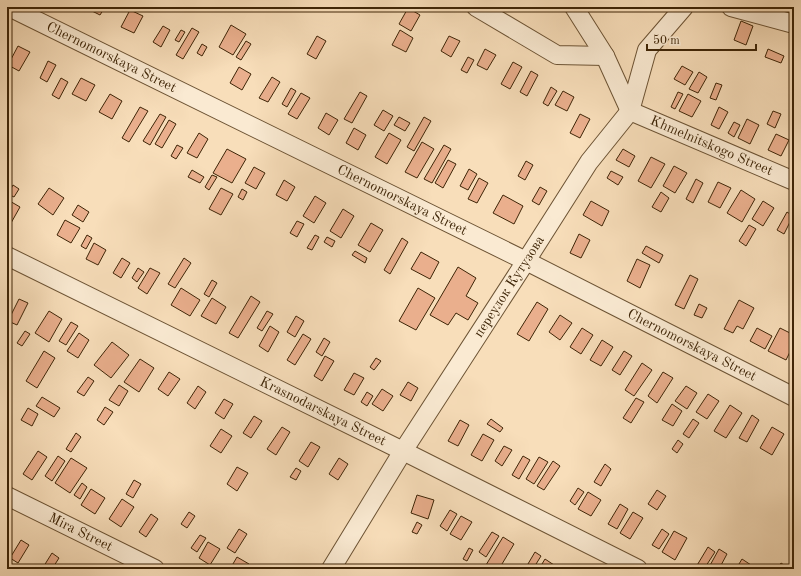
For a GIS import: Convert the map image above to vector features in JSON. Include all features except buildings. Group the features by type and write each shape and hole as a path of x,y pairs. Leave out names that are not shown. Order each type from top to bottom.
{"street":[{"name":"Chernomorskaya Street","path":"9,7 526,261 794,397"},
{"path":"476,7 557,55 605,56"},
{"path":"574,7 605,56 630,110"},
{"name":"переулок Кутузова","path":"331,569 403,451 589,162 630,110 647,50 684,7"},
{"path":"731,7 794,24"},
{"name":"Khmelnitskogo Street","path":"630,110 794,181"},
{"name":"Krasnodarskaya Street","path":"7,256 403,451 638,569"},
{"name":"Mira Street","path":"7,496 155,569"}]}
